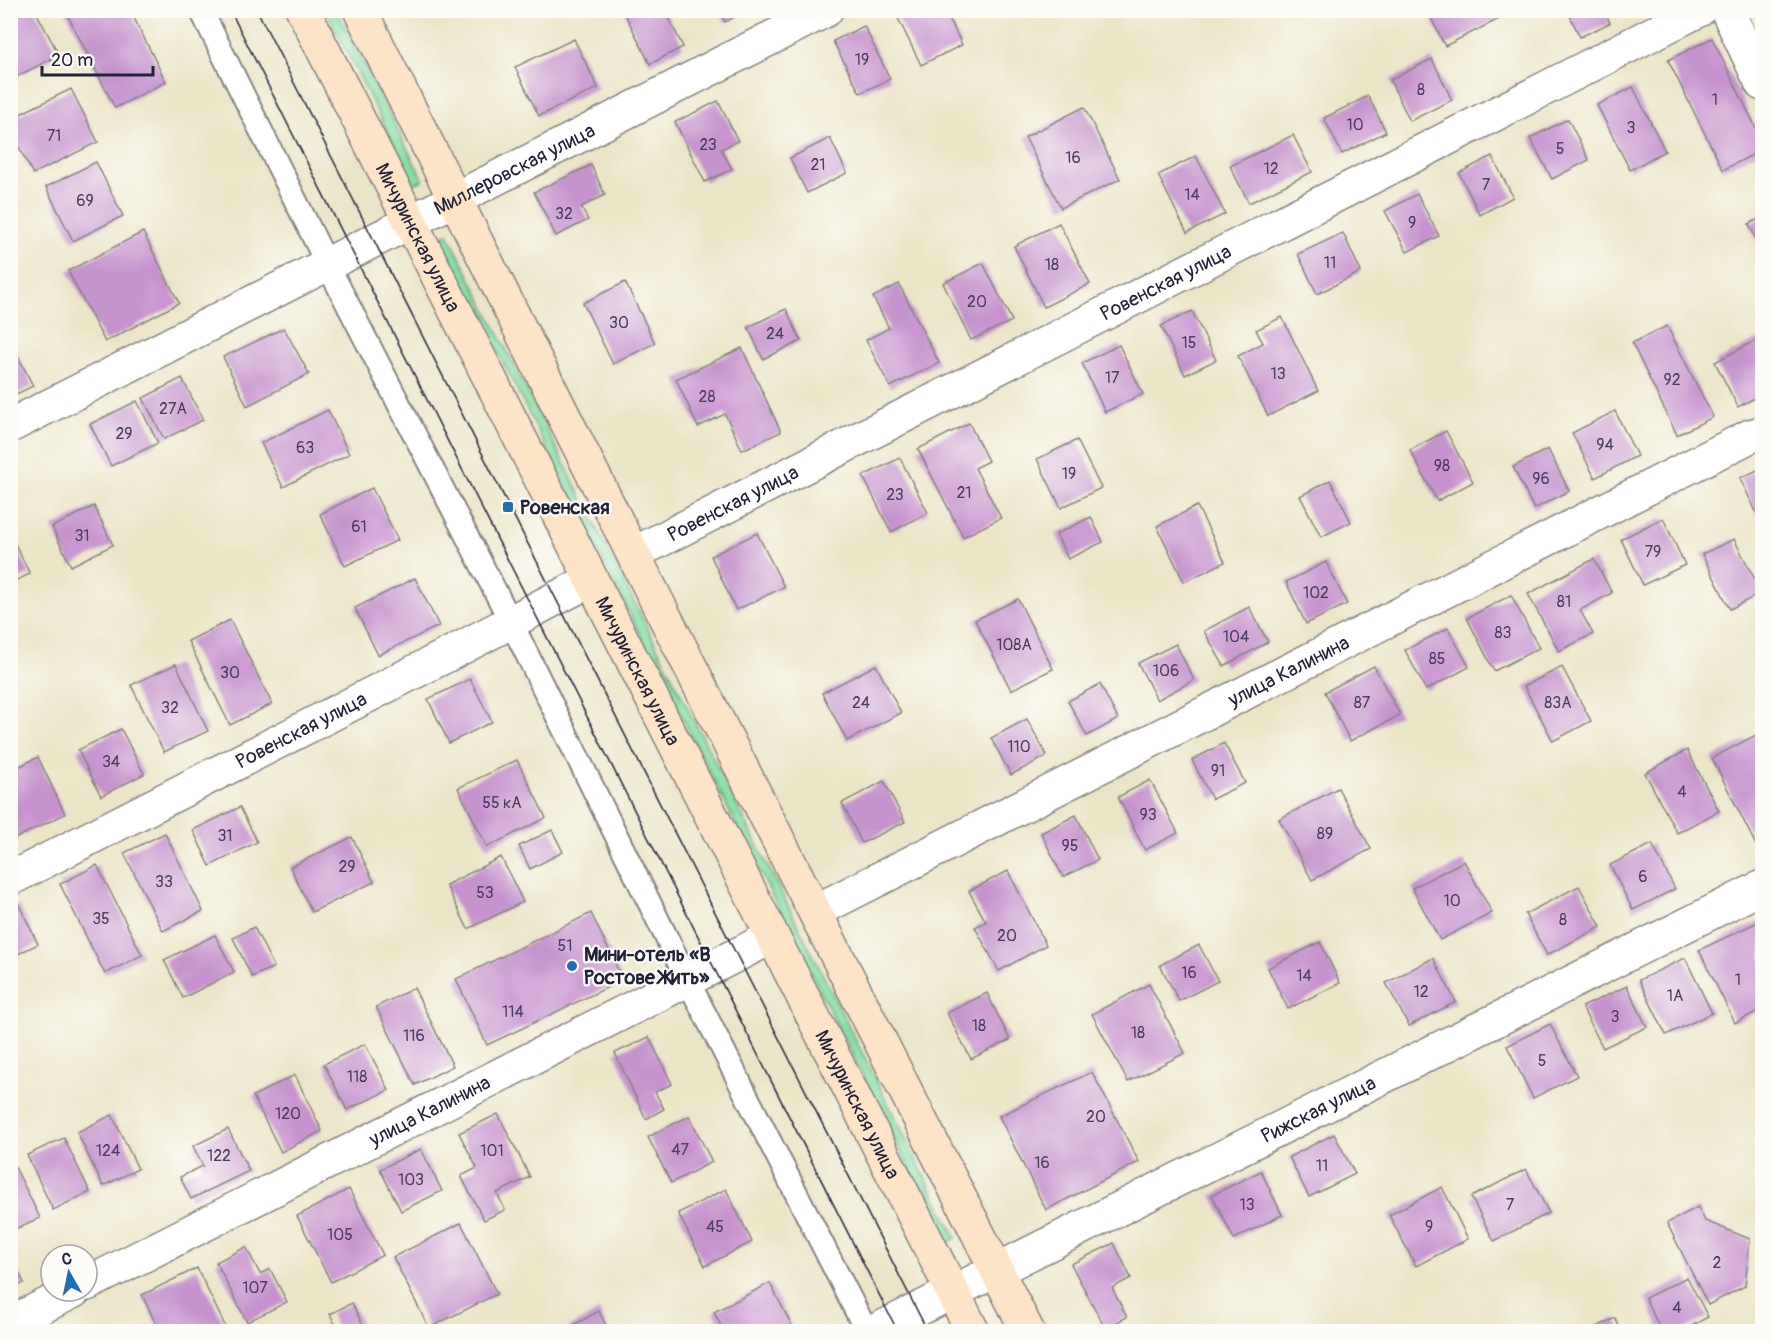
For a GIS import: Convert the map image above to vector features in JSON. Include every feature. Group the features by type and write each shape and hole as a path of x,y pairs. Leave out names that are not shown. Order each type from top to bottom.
{"main road":[{"name":"Мичуринская улица","path":"303,10 973,1332"},
{"path":"360,10 1028,1332"}],"street":[{"name":"Миллеровская улица","path":"10,426 826,10"},
{"name":"Ровенская улица","path":"633,554 1698,10"},
{"path":"1727,10 1762,84"},
{"name":"улица Калинина","path":"816,911 1750,436 1762,433"},
{"name":"Ровенская улица","path":"10,879 591,580"},
{"name":"Рижская улица","path":"873,1332 1762,887"},
{"name":"улица Калинина","path":"99,1278 772,937"},
{"path":"10,1323 50,1303"}],"lane":[{"path":"201,10 327,264 511,622 687,979 867,1332"}],"green space":[{"path":"326,11 337,11 423,180 414,184"},
{"path":"448,234 956,1238 947,1243 440,237"}],"building":[{"path":"35,10 59,55 10,80 10,12"},
{"path":"65,10 130,10 166,82 115,108"},
{"path":"623,10 665,10 683,47 650,64"},
{"path":"719,10 748,10 725,22"},
{"path":"894,10 945,10 962,45 921,65"},
{"path":"1427,10 1507,10 1509,14 1445,46"},
{"path":"1567,10 1604,10 1610,23 1580,37"},
{"path":"864,26 890,79 860,93 833,41"},
{"path":"1712,38 1762,140 1762,150 1723,170 1668,60"},
{"path":"574,39 598,88 539,116 515,67"},
{"path":"1432,59 1452,100 1410,121 1390,80"},
{"path":"1633,87 1665,151 1630,170 1597,105"},
{"path":"71,89 98,142 33,174 10,130 10,119"},
{"path":"1368,96 1386,132 1342,154 1324,118"},
{"path":"718,101 738,141 721,149 732,169 705,182 675,122"},
{"path":"1084,107 1120,179 1061,208 1025,137"},
{"path":"1568,119 1589,160 1552,179 1530,138"},
{"path":"1293,135 1312,172 1249,203 1230,166"},
{"path":"830,138 847,173 807,193 790,158"},
{"path":"1196,156 1225,214 1187,233 1158,175"},
{"path":"1492,156 1513,197 1480,215 1459,173"},
{"path":"96,162 123,216 73,241 46,187"},
{"path":"591,165 605,195 581,207 588,220 556,236 534,192"},
{"path":"1417,194 1439,236 1407,252 1385,211"},
{"path":"1762,217 1762,252 1749,224"},
{"path":"1059,223 1090,284 1044,307 1014,246"},
{"path":"143,232 179,303 105,342 68,271"},
{"path":"1343,233 1361,272 1317,294 1298,254"},
{"path":"983,263 1012,321 971,340 943,283"},
{"path":"625,282 655,343 613,364 583,303"},
{"path":"899,284 939,363 890,387 866,340 889,328 873,297"},
{"path":"786,309 801,341 763,359 748,327"},
{"path":"1192,311 1216,360 1185,375 1161,326"},
{"path":"1282,317 1318,391 1268,416 1238,356 1263,343 1256,330"},
{"path":"1667,326 1713,417 1677,435 1632,343"},
{"path":"284,328 309,374 247,406 223,357"},
{"path":"1762,337 1762,394 1738,407 1715,362"},
{"path":"10,340 33,386 10,397"},
{"path":"1119,345 1143,394 1105,412 1082,363"},
{"path":"742,348 781,432 742,450 725,414 698,427 676,379"},
{"path":"182,378 203,420 164,439 143,398"},
{"path":"137,401 158,443 111,466 90,424"},
{"path":"328,410 349,454 283,487 261,443"},
{"path":"1615,411 1637,456 1595,478 1572,433"},
{"path":"969,423 988,461 975,468 1001,518 963,537 918,449"},
{"path":"1446,431 1473,482 1437,501 1410,450"},
{"path":"1077,440 1101,488 1061,508 1037,459"},
{"path":"1548,449 1569,491 1534,509 1513,467"},
{"path":"900,458 928,513 891,532 863,476"},
{"path":"1762,468 1762,524 1740,478"},
{"path":"1330,480 1351,522 1321,537 1300,496"},
{"path":"372,488 398,540 345,566 320,514"},
{"path":"94,506 113,545 71,566 52,527"},
{"path":"1197,506 1225,562 1184,582 1157,526"},
{"path":"1091,517 1103,542 1068,559 1056,534"},
{"path":"1663,518 1685,565 1643,585 1621,539"},
{"path":"757,533 784,587 736,610 711,556"},
{"path":"10,534 30,574 10,583"},
{"path":"1734,539 1762,593 1730,609 1702,554"},
{"path":"1594,559 1612,593 1580,610 1593,634 1559,651 1528,594"},
{"path":"1326,562 1347,604 1306,624 1286,582"},
{"path":"415,578 439,626 378,655 355,608"},
{"path":"1511,595 1539,648 1494,671 1467,618"},
{"path":"1018,599 1053,669 1011,690 975,620"},
{"path":"1249,607 1268,642 1224,666 1204,631"},
{"path":"230,620 272,704 230,725 188,641"},
{"path":"1448,628 1469,667 1426,690 1405,650"},
{"path":"1176,644 1194,680 1157,700 1138,663"},
{"path":"176,664 208,731 164,752 131,685"},
{"path":"876,665 901,713 847,741 822,693"},
{"path":"1374,666 1400,715 1350,741 1325,692"},
{"path":"1562,667 1591,721 1553,741 1524,686"},
{"path":"470,679 492,722 449,743 428,699"},
{"path":"1100,684 1118,719 1087,736 1068,701"},
{"path":"1027,719 1047,756 1011,775 991,738"},
{"path":"121,729 144,774 101,796 78,750"},
{"path":"1756,735 1762,748 1762,846 1758,849 1712,758"},
{"path":"1224,743 1245,783 1212,799 1192,760"},
{"path":"1687,750 1719,811 1677,833 1645,773"},
{"path":"38,757 65,814 12,840 10,771"},
{"path":"517,760 546,818 487,847 458,788"},
{"path":"1150,780 1178,833 1145,850 1118,797"},
{"path":"884,781 905,822 862,843 842,803"},
{"path":"1338,788 1371,849 1312,880 1279,819"},
{"path":"240,807 257,842 210,866 193,830"},
{"path":"1076,815 1098,860 1063,877 1041,833"},
{"path":"552,830 563,852 530,869 519,846"},
{"path":"165,833 203,911 163,931 124,853"},
{"path":"352,837 374,882 312,912 290,867"},
{"path":"1652,844 1675,889 1633,910 1610,865"},
{"path":"501,857 523,902 468,929 446,885"},
{"path":"1464,861 1492,913 1440,940 1412,888"},
{"path":"97,865 142,955 105,974 60,884"},
{"path":"1008,871 1046,945 999,971 975,927 986,922 969,891"},
{"path":"1579,886 1601,927 1547,955 1525,914"},
{"path":"19,905 38,944 10,958 10,909"},
{"path":"591,913 623,980 487,1045 456,979"},
{"path":"1760,921 1762,926 1762,1009 1735,1023 1699,950"},
{"path":"254,927 274,967 252,977 233,938"},
{"path":"215,935 234,972 183,998 164,960"},
{"path":"1320,942 1340,983 1288,1009 1268,968"},
{"path":"1199,945 1218,981 1179,1001 1160,965"},
{"path":"1433,958 1456,1002 1409,1026 1386,983"},
{"path":"1685,958 1712,1013 1666,1035 1639,980"},
{"path":"1149,984 1185,1053 1128,1082 1092,1014"},
{"path":"1627,986 1647,1027 1603,1048 1582,1007"},
{"path":"414,988 453,1066 415,1085 376,1007"},
{"path":"987,993 1010,1040 971,1059 947,1013"},
{"path":"1550,1024 1577,1076 1533,1098 1507,1046"},
{"path":"649,1037 672,1084 655,1092 664,1109 646,1119 615,1053"},
{"path":"365,1044 389,1090 347,1110 324,1064"},
{"path":"1092,1072 1139,1162 1046,1210 999,1116"},
{"path":"295,1075 322,1131 281,1152 253,1096"},
{"path":"498,1114 530,1177 497,1193 505,1210 484,1220 461,1176 477,1168 459,1133"},
{"path":"112,1115 138,1169 103,1186 77,1132"},
{"path":"689,1116 712,1162 671,1183 648,1137"},
{"path":"228,1129 249,1171 191,1199 180,1177 203,1166 193,1146"},
{"path":"1334,1134 1355,1174 1309,1197 1289,1157"},
{"path":"64,1138 90,1192 53,1210 27,1155"},
{"path":"421,1149 442,1191 401,1211 380,1169"},
{"path":"13,1163 40,1218 10,1231 10,1164"},
{"path":"1526,1169 1549,1213 1494,1241 1471,1197"},
{"path":"1261,1171 1282,1215 1234,1239 1212,1195"},
{"path":"1442,1187 1468,1239 1416,1266 1389,1215"},
{"path":"349,1189 383,1255 331,1282 297,1216"},
{"path":"726,1189 752,1242 705,1266 678,1213"},
{"path":"1698,1207 1705,1221 1750,1239 1745,1286 1708,1305 1667,1223"},
{"path":"461,1223 497,1294 429,1328 393,1257"},
{"path":"1114,1243 1131,1278 1112,1288 1127,1317 1105,1328 1071,1264"},
{"path":"246,1247 260,1274 270,1269 287,1302 247,1322 216,1262"},
{"path":"10,1255 24,1283 10,1290"},
{"path":"197,1268 228,1332 160,1332 142,1295"},
{"path":"1687,1277 1708,1317 1680,1332 1662,1332 1645,1298"},
{"path":"770,1283 795,1332 724,1332 714,1312"},
{"path":"352,1303 366,1332 339,1332 330,1314"},
{"path":"599,1311 609,1332 569,1332 568,1328"},
{"path":"1615,1318 1622,1332 1587,1332"}],"tram line":[{"path":"230,10 898,1332"},
{"path":"257,10 928,1332"}],"place":[{"name":"Ровенская","path":"508,507"},
{"name":"Мини-отель «В Ростове Жить»","path":"572,966"}]}
